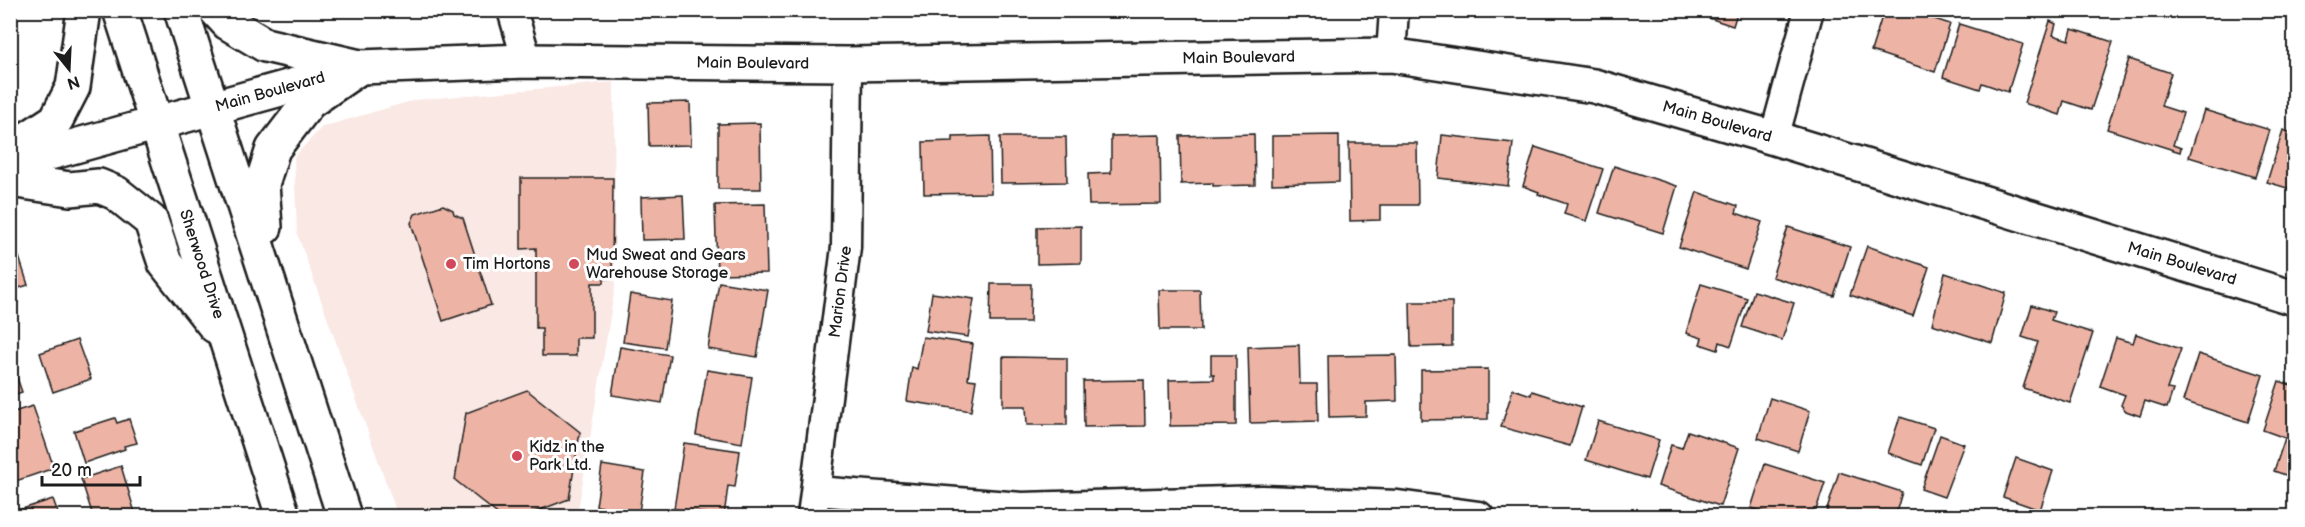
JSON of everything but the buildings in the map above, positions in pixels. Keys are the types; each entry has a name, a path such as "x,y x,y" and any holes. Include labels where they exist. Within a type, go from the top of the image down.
{"street":[{"path":"10,150 56,120 73,87 84,10"},
{"name":"Sherwood Drive","path":"120,10 283,516"},
{"path":"182,10 344,516"},
{"path":"216,10 228,23 265,45 360,67"},
{"path":"512,10 527,62"},
{"path":"1390,55 1394,10"},
{"path":"1774,138 1809,10"},
{"name":"Main Boulevard","path":"10,164 360,67 527,62 848,64 1390,55 1594,86 1774,138 2295,298"},
{"name":"Marion Drive","path":"814,503 846,247 848,64"},
{"path":"269,280 262,184 273,149 309,102 360,67"},
{"path":"10,180 70,189 99,186 116,194 134,207 151,221 165,263 227,342"},
{"path":"814,503 1261,508 1398,505 1479,516"}],"shaded area":[{"path":"614,82 615,287 577,516 398,516 297,233 294,157 322,127 415,100"}],"place":[{"name":"Tim Hortons","path":"451,264"},
{"name":"Mud Sweat and Gears Warehouse Storage","path":"574,264"},
{"name":"Kidz in the Park Ltd.","path":"517,456"}]}
